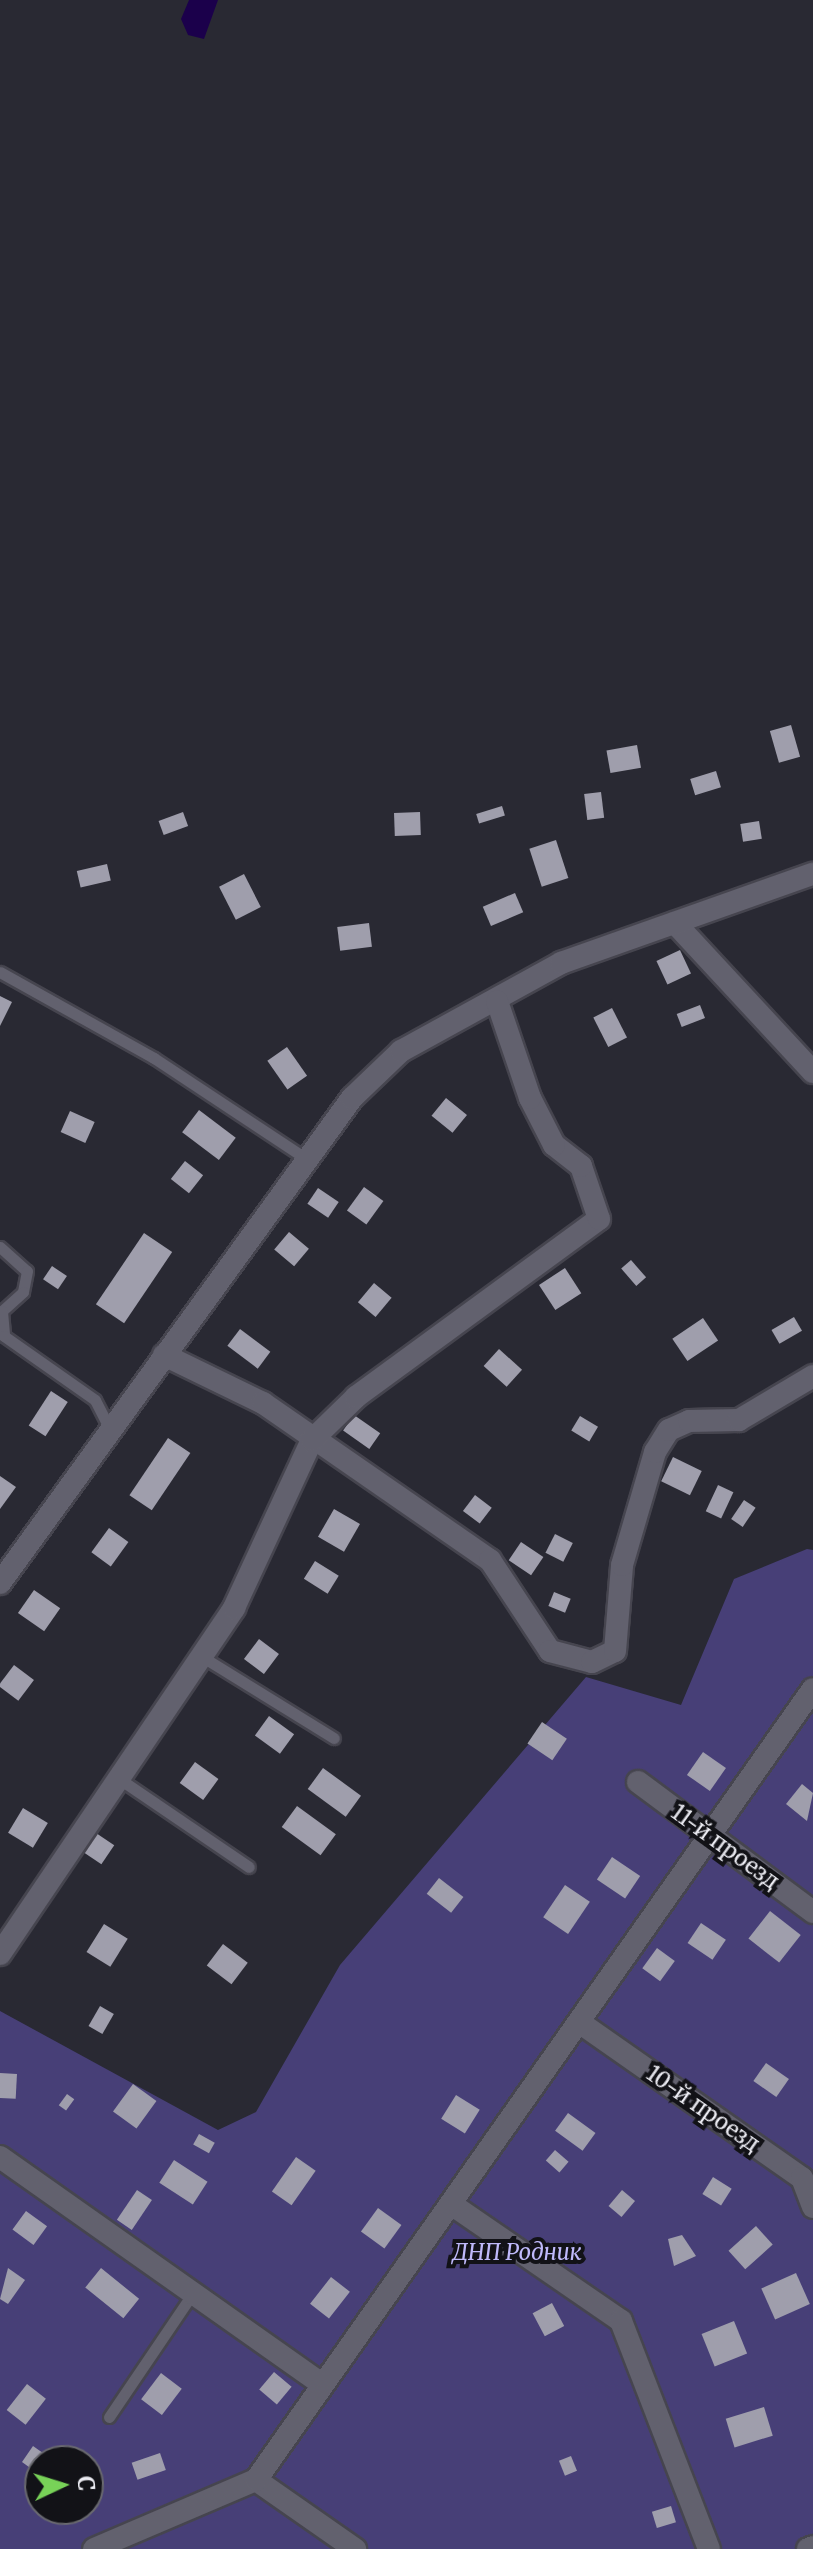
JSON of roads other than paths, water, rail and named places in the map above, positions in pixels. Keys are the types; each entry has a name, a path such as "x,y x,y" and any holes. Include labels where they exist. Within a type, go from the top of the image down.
{"street":[{"path":"0,1583 352,1098 401,1051 497,1001 561,963 813,874"},
{"path":"675,923 813,1072"},
{"path":"0,1954 234,1608 312,1440 356,1397 599,1219 581,1166 554,1145 530,1098 497,1001"},
{"path":"164,1355 263,1403 312,1440 490,1560 550,1651 592,1662 615,1651 622,1565 655,1452 669,1430 689,1421 739,1420 813,1376"},
{"path":"94,2549 256,2480 813,1689"},
{"name":"11-й проезд","path":"638,1782 813,1912"},
{"name":"10-й проезд","path":"579,2022 802,2178 813,2207"},
{"path":"0,2157 323,2385"},
{"path":"451,2204 621,2321 709,2549"},
{"path":"256,2480 355,2549"}],"lane":[{"path":"0,972 154,1058 308,1160"},
{"path":"0,1247 27,1271 23,1292 2,1311 4,1336 95,1400 111,1432"},
{"path":"201,1656 334,1738"},
{"path":"117,1777 249,1867"},
{"path":"109,2417 193,2293"}],"park label":[{"name":"ДНП Родник","path":"517,2253"}]}
